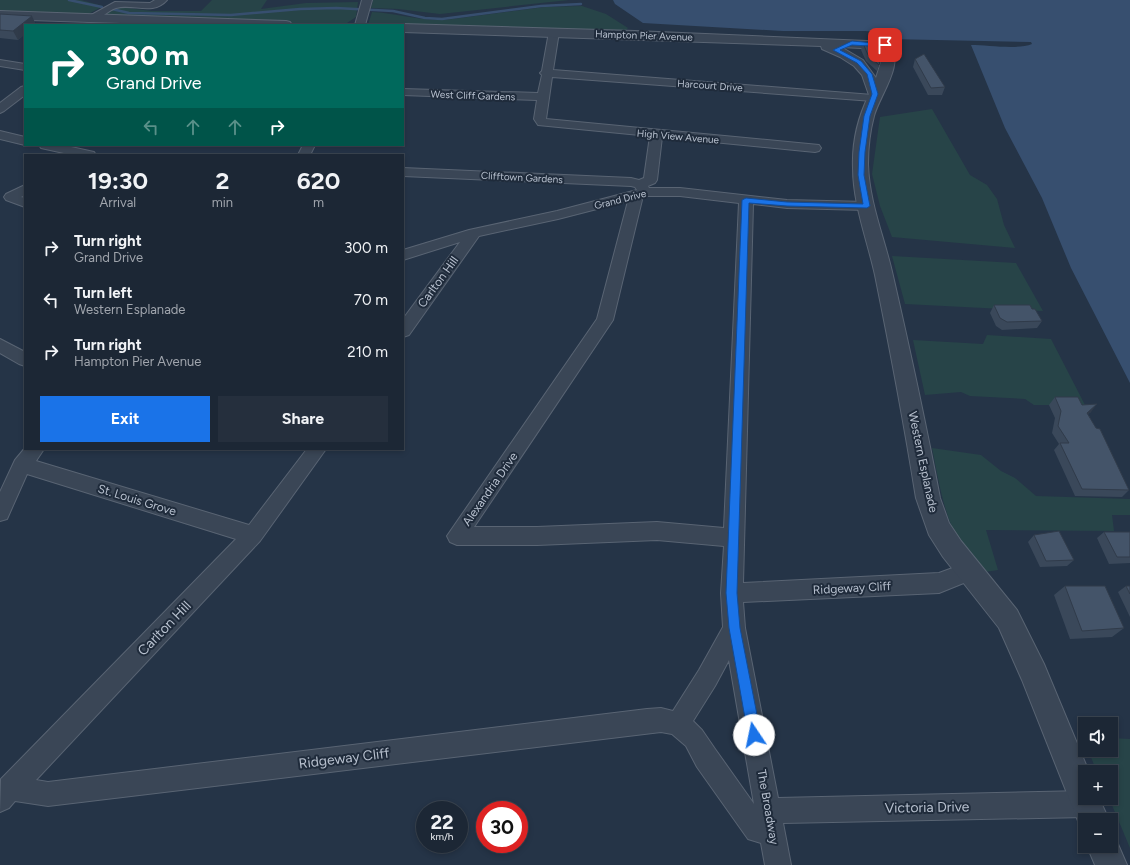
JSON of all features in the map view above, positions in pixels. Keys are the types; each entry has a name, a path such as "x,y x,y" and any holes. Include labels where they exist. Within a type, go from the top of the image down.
{"street":[{"path":"89,19 116,2 152,6 162,0"},
{"path":"360,24 366,6"},
{"path":"0,15 253,24"},
{"name":"Hampton Pier Avenue","path":"404,28 813,41 885,45"},
{"path":"543,97 554,32"},
{"path":"813,41 859,62 867,72 874,96"},
{"path":"835,50 852,43"},
{"name":"Western Esplanade","path":"885,45 887,50 886,73 874,96 867,116 862,152 861,175 883,274 928,498 938,528 969,571 1008,619 1034,674 1089,812"},
{"path":"0,63 24,68"},
{"path":"867,72 886,73"},
{"name":"Harcourt Drive","path":"546,73 874,96"},
{"path":"0,109 24,91"},
{"name":"West Cliff Gardens","path":"404,92 543,97"},
{"name":"High View Avenue","path":"543,97 540,120 542,122 815,148"},
{"path":"639,190 650,180 656,134"},
{"path":"0,135 24,141"},
{"path":"50,146 86,154"},
{"name":"Clifftown Gardens","path":"404,172 631,182 639,190"},
{"path":"24,190 11,197 24,203"},
{"name":"Grand Drive","path":"404,254 474,233 558,215 639,190 680,192 787,204 867,206"},
{"name":"Alexandria Drive","path":"639,190 635,200 605,320 457,536 537,536 656,531 734,538"},
{"name":"The Broadway","path":"746,200 732,593 734,628 778,865"},
{"name":"Carlton Hill","path":"404,330 474,233"},
{"path":"0,345 24,359"},
{"path":"0,513 22,465 33,450"},
{"name":"Carlton Hill","path":"5,793 253,535 316,450"},
{"name":"St. Louis Grove","path":"22,465 253,535"},
{"name":"Ridgeway Cliff","path":"732,593 939,583 969,571"},
{"path":"734,628 707,678 678,724 694,738 706,758 757,830 771,821"},
{"name":"Ridgeway Cliff","path":"5,793 48,794 648,721 661,720 678,724"},
{"name":"Victoria Drive","path":"771,821 1089,812"},
{"path":"1106,853 1111,865"}],"green space":[{"path":"0,0 81,0 103,6 85,16 0,12"},
{"path":"212,0 267,0 261,9 306,3 358,2 356,17 346,24 164,20 105,14 119,7 152,11 201,11"},
{"path":"373,0 569,0 440,14 398,9 371,8"},
{"path":"582,6 606,14 628,28 625,31 368,24 372,12 445,20 545,7"},
{"path":"932,109 970,175 987,185 997,199 1004,225 1015,248 892,237 880,206 872,174 880,117"},
{"path":"892,256 1016,263 1043,311 905,304"},
{"path":"987,335 1051,339 1085,405 1034,405 1025,399 970,396 961,392 925,395 913,340 983,344"},
{"path":"932,448 981,455 1001,471 1015,478 1036,496 1130,499 1130,515 1112,515 1114,531 986,530 998,570 985,572 972,560 954,531 943,498"},
{"path":"1118,738 1130,739 1130,848 1118,819 1118,813 1115,813 1112,805 1118,805 1118,765 1094,765 1091,757 1118,757"}],"water":[{"path":"613,0 1130,0 1130,383 1071,268 1042,198 1005,128 971,45 1019,47 1032,44 1031,42 889,39 878,32 865,31 783,31 643,23 615,4"}],"building":[{"path":"0,14 32,16 13,31 0,30"},
{"path":"863,43 877,44 882,54 879,65 868,55"},
{"path":"924,54 945,87 931,88 915,59"},
{"path":"994,305 1030,305 1032,309 1035,309 1042,321 1007,322 1000,318"},
{"path":"1055,397 1078,397 1082,405 1097,404 1087,413 1096,428 1100,429 1129,490 1082,489 1060,443 1069,443 1058,426 1061,411"},
{"path":"1059,531 1074,560 1046,561 1034,535"},
{"path":"1104,532 1130,532 1130,557 1117,557"},
{"path":"1065,586 1105,586 1124,628 1082,631"},
{"path":"1126,586 1130,586 1130,594"}],"waterway":[{"path":"69,0 102,7"},
{"path":"112,9 129,13 231,15 300,9 336,8 393,11 425,18 442,19 541,6 581,4"}],"route":[{"path":"754,735 734,628 732,593 746,200 787,204 867,206 861,175 862,152 867,116 875,94 873,84 869,74 859,62 850,56 835,50 852,43 885,45"}]}
